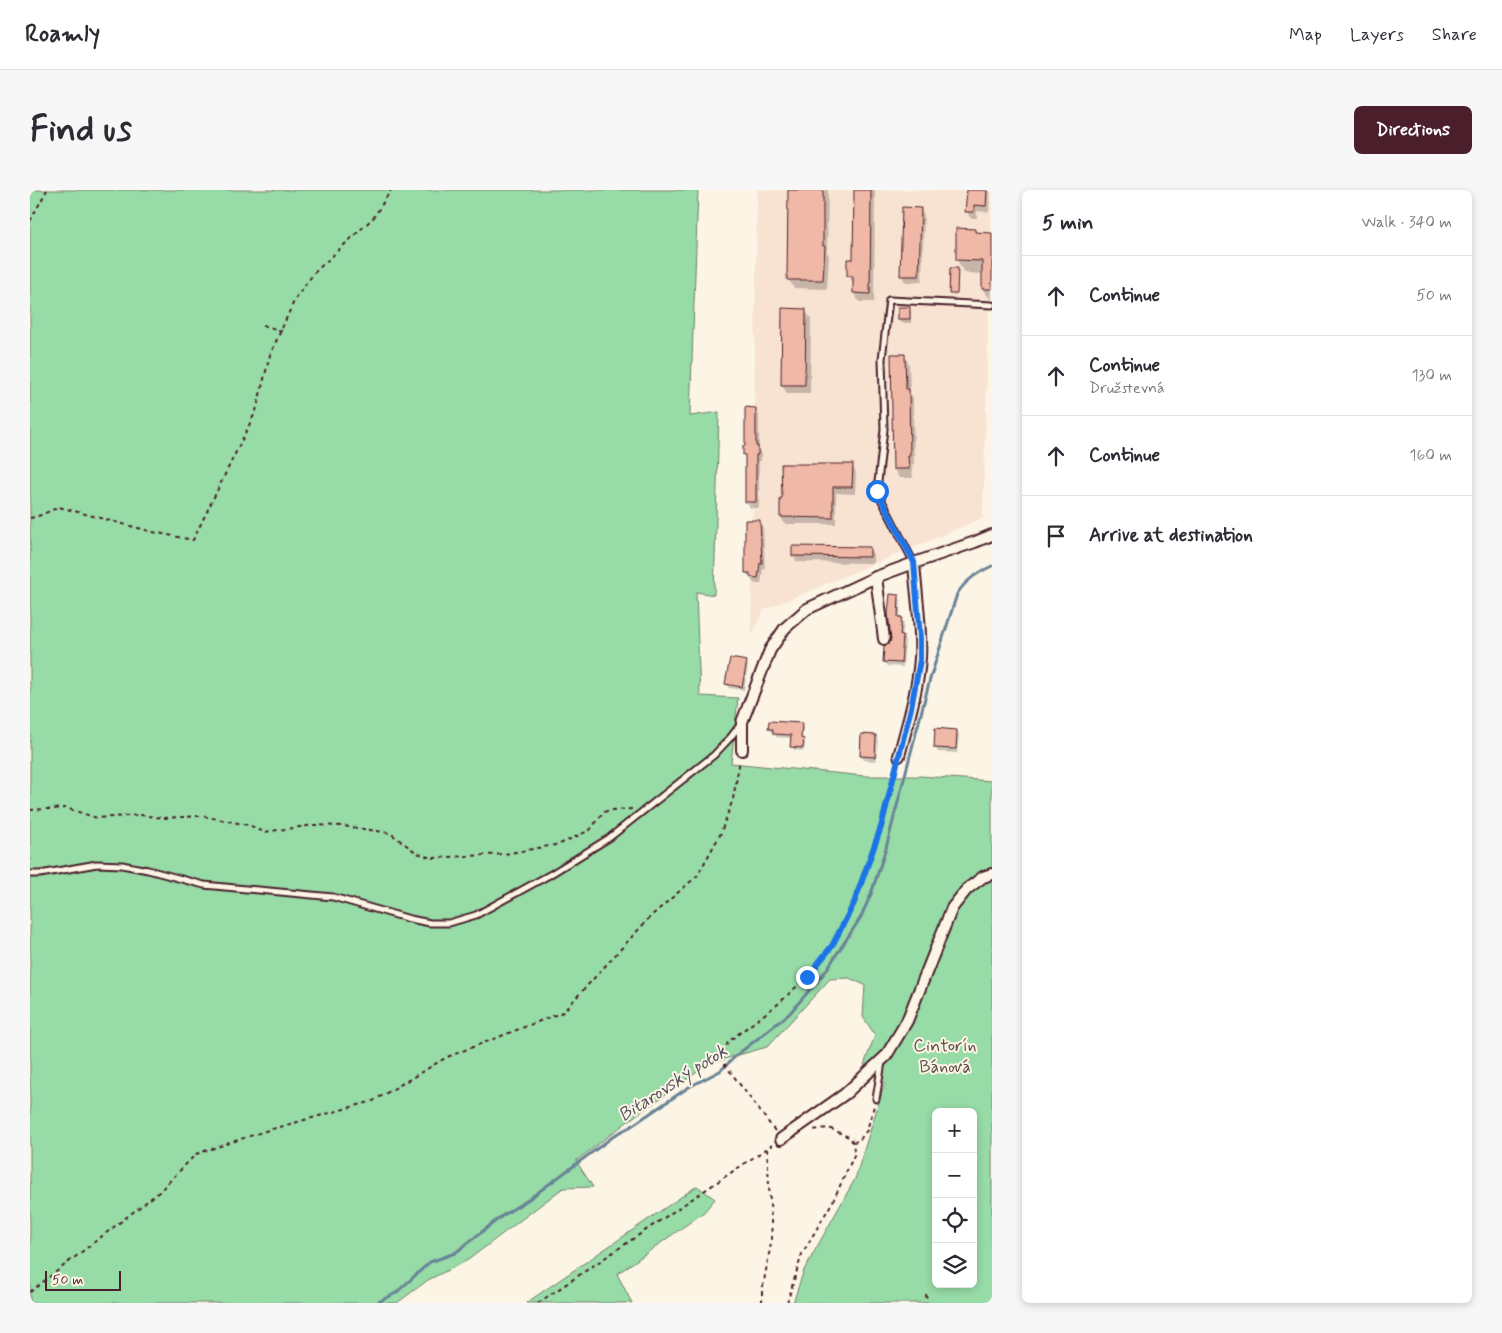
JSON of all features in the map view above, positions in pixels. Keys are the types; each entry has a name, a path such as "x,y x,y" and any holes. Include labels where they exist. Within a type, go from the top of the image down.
{"street":[{"path":"742,750 742,722 770,650 785,628 807,609 876,577 975,542 992,534"},
{"path":"900,756 920,660 914,562"},
{"path":"876,577 884,639"},
{"path":"781,1139 845,1094 882,1059 907,1021 952,908 967,889 983,877 992,874"}],"lane":[{"path":"914,562 877,491 884,429 882,359 889,300 992,305"},
{"path":"30,874 97,864 122,865 204,885 332,896 410,919 430,923 449,922 476,915 551,874 609,838 714,755 742,722"},
{"path":"876,1099 882,1059"}],"path":[{"path":"30,221 47,190"},
{"path":"30,518 59,507 153,532 193,540 256,411 270,356 295,299 314,273 374,217 391,190"},
{"path":"263,325 282,332"},
{"path":"30,1292 159,1192 196,1154 373,1101 447,1057 563,1012 651,916 697,876 720,834 733,799 742,750"},
{"path":"538,1303 781,1139 728,1068 722,1053 729,1041 778,1004 807,977 832,946 857,894 881,827 900,756"},
{"path":"30,810 66,808 97,818 140,815 163,818 202,816 249,825 264,832 314,825 343,826 390,833 417,853 431,858 505,854 560,844 590,830 604,812 646,808"},
{"path":"852,1142 859,1141 867,1130 876,1099"},
{"path":"787,1303 802,1254 833,1201 855,1153 850,1138 829,1128 811,1130"},
{"path":"762,1303 762,1292 772,1238 767,1148"},
{"path":"926,1294 927,1303"}],"shaded area":[{"path":"757,190 992,190 983,518 764,610 751,636"}],"green space":[{"name":"Cintorín Bánová","path":"30,190 698,190 690,416 719,412 714,595 696,592 700,696 738,698 731,763 865,776 920,776 992,781 992,1303 793,1303 804,1270 855,1179 885,1083 864,1065 875,1035 863,1017 865,985 849,978 830,979 767,1047 710,1063 576,1161 593,1187 563,1188 468,1260 428,1280 397,1303 30,1303"},
{"path":"697,1186 715,1199 703,1213 617,1274 632,1303 526,1303"}],"building":[{"path":"788,190 823,190 823,246 825,246 823,280 787,280"},
{"path":"854,190 871,190 870,294 853,293 853,276 847,276 847,259 853,259"},
{"path":"967,190 987,190 986,206 974,205 974,212 965,212"},
{"path":"902,207 921,208 919,276 900,276"},
{"path":"956,228 975,229 975,232 992,233 992,289 982,289 982,261 956,260"},
{"path":"950,268 958,268 957,294 949,294"},
{"path":"898,307 910,307 910,319 898,319"},
{"path":"782,308 806,309 805,385 781,385"},
{"path":"891,354 905,354 906,389 909,389 909,469 893,469"},
{"path":"745,407 756,408 756,446 758,446 758,455 756,455 756,502 745,502 745,455 743,455 743,446 745,446"},
{"path":"781,464 853,464 852,487 833,487 833,518 780,517 780,498 782,498"},
{"path":"745,520 760,520 762,563 760,563 758,578 750,577 750,573 745,573"},
{"path":"792,546 870,547 870,557 792,556"},
{"path":"890,594 899,595 898,617 902,617 900,635 903,636 901,663 883,662 884,646 889,644 891,639 888,613"},
{"path":"730,658 747,661 742,687 725,684"},
{"path":"769,721 802,723 801,738 804,739 803,748 790,747 791,735 773,734 773,729 768,729"},
{"path":"935,728 957,730 956,749 934,748"},
{"path":"861,734 876,735 875,757 860,756"}],"waterway":[{"name":"Bitarovský potok","path":"376,1303 396,1293 430,1262 455,1253 502,1216 529,1199 618,1133 689,1087 720,1071 738,1054 789,1014 825,972 861,917 871,894 886,848 930,679 957,594 972,577 992,566"}],"route":[{"path":"807,977 832,946 854,903 881,827 900,756 920,660 914,562 877,491"}]}
